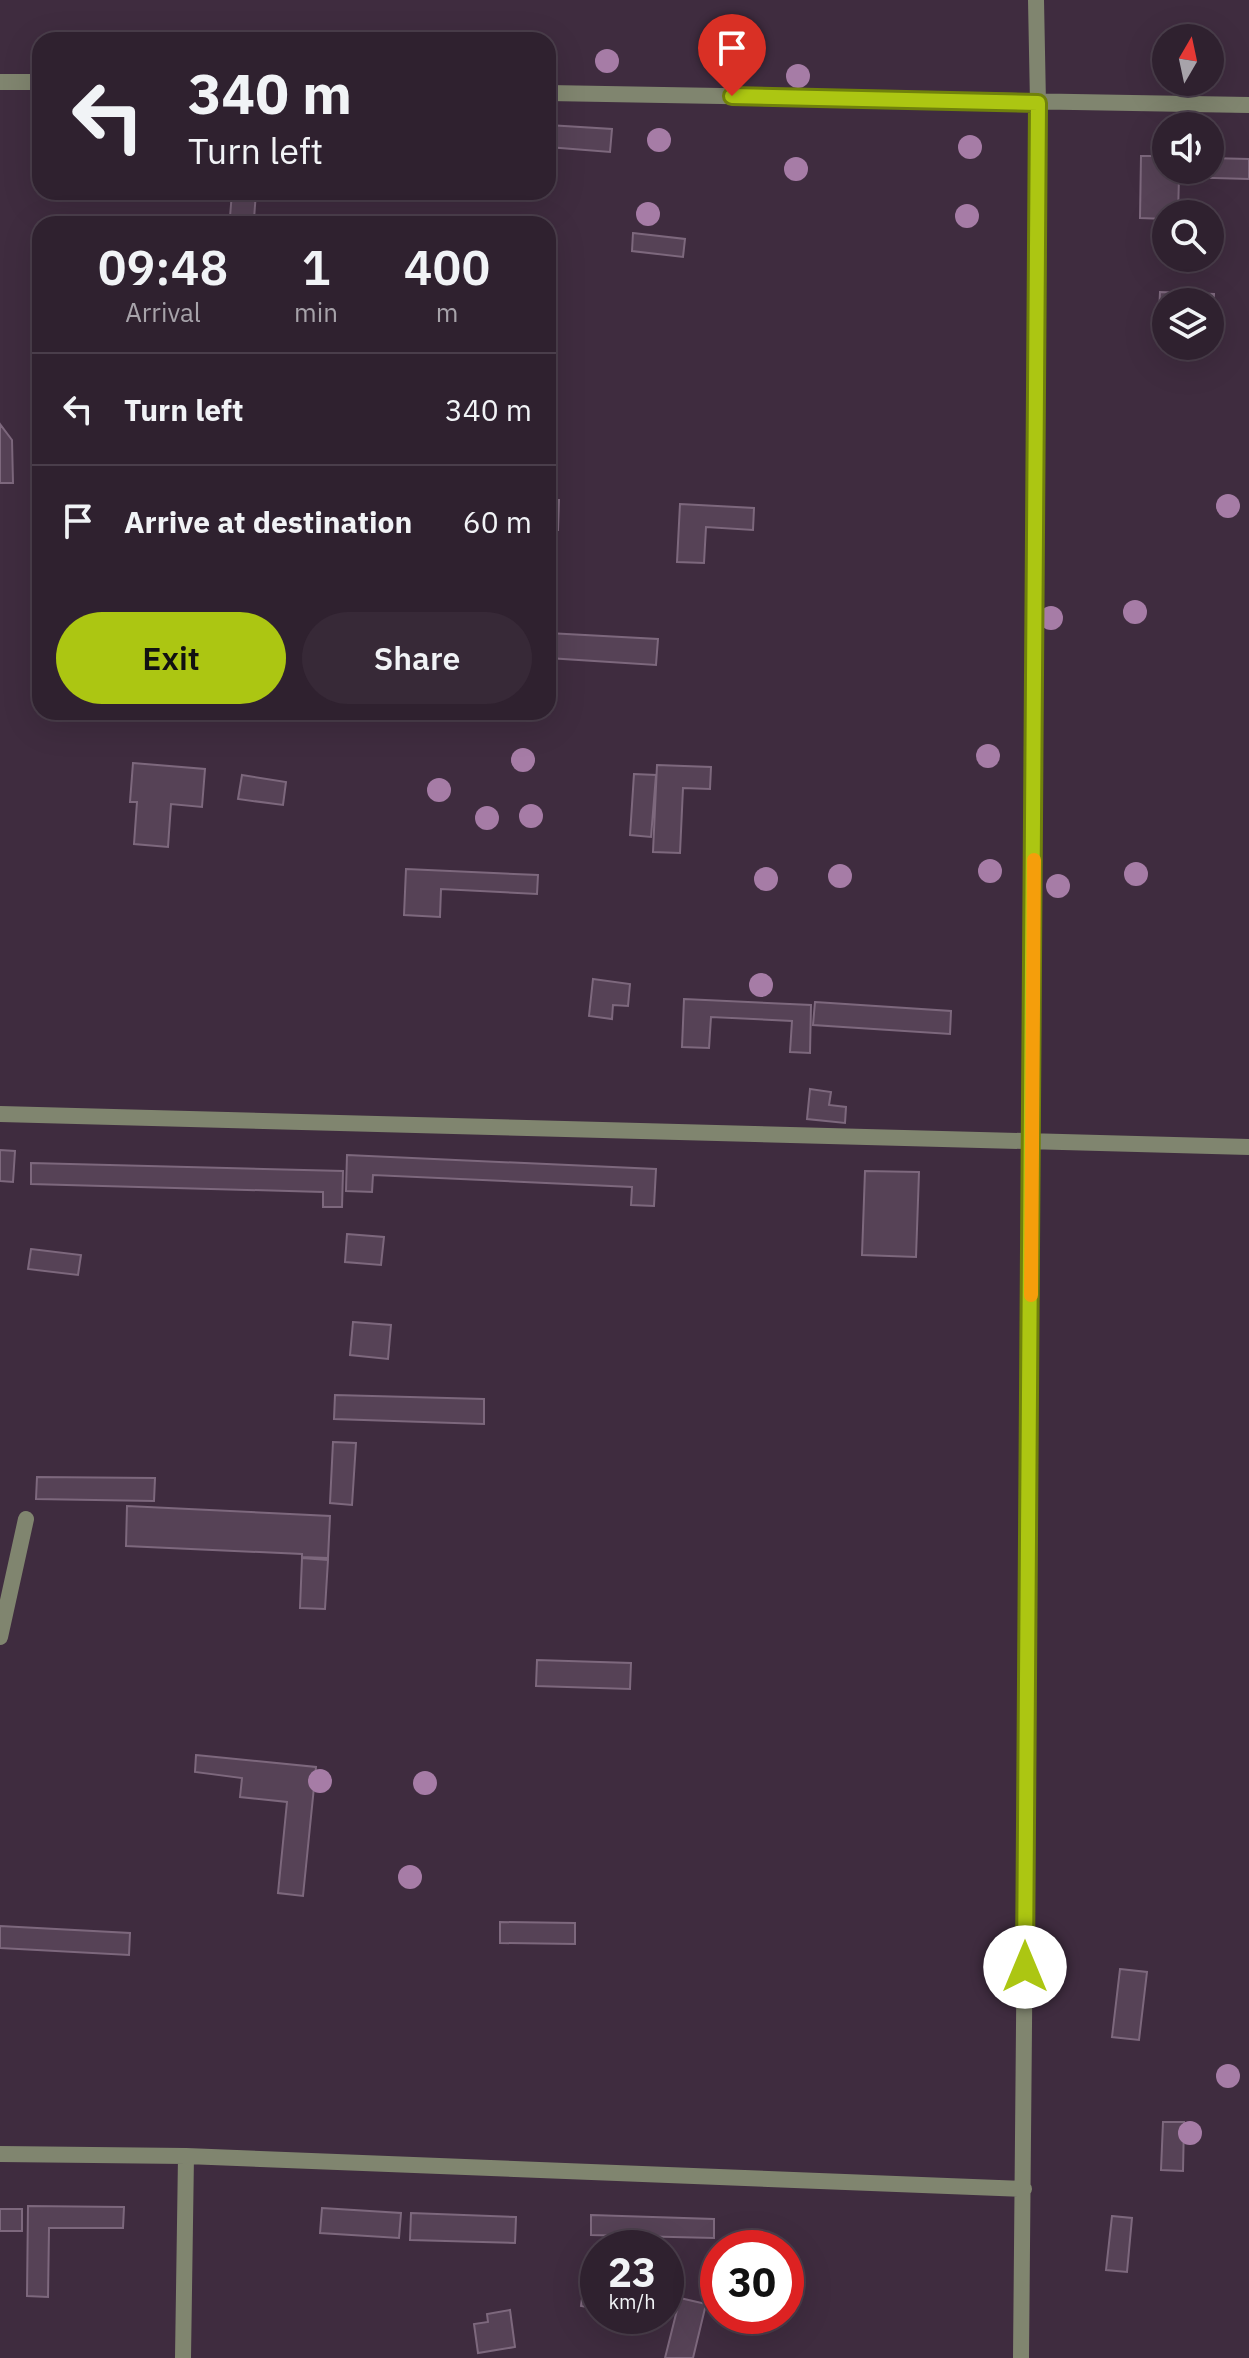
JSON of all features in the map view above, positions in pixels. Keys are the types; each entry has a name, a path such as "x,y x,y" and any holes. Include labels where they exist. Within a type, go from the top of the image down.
{"street":[{"path":"1021,2358 1032,1142 1036,0"},
{"path":"0,82 32,82"},
{"path":"556,93 1249,105"},
{"path":"0,1114 1249,1147"},
{"path":"0,1637 26,1519"},
{"path":"0,2154 186,2156 1024,2189"},
{"path":"183,2358 186,2156"}],"building":[{"path":"556,126 612,129 610,152 556,148"},
{"path":"1141,156 1152,156 1152,184 1179,184 1178,200 1152,200 1152,218 1140,218"},
{"path":"1224,158 1249,159 1249,179 1224,178"},
{"path":"231,200 255,200 254,216 230,216"},
{"path":"633,233 685,239 683,257 632,251"},
{"path":"0,424 12,440 13,483 0,483"},
{"path":"556,500 559,500 556,530"},
{"path":"680,504 754,508 753,530 706,527 704,563 677,562"},
{"path":"556,633 658,639 656,665 556,659"},
{"path":"133,763 205,769 202,807 171,804 168,847 134,844 137,802 130,802"},
{"path":"657,765 711,767 710,789 683,788 680,853 653,852"},
{"path":"634,774 656,775 651,837 630,835"},
{"path":"242,775 286,782 283,805 238,799"},
{"path":"406,869 538,875 537,894 441,889 440,917 404,915"},
{"path":"593,979 630,984 628,1006 613,1005 612,1019 589,1016"},
{"path":"684,999 811,1005 810,1053 790,1052 792,1021 711,1017 709,1048 682,1047"},
{"path":"815,1002 951,1011 950,1034 813,1025"},
{"path":"810,1089 831,1092 829,1105 846,1107 845,1123 807,1119"},
{"path":"0,1150 15,1151 13,1182 0,1181"},
{"path":"347,1155 656,1169 654,1206 631,1205 632,1187 373,1175 372,1192 346,1191"},
{"path":"31,1163 343,1171 342,1207 323,1207 323,1192 31,1184"},
{"path":"865,1171 919,1172 916,1257 862,1255"},
{"path":"347,1234 384,1237 381,1265 345,1262"},
{"path":"31,1249 81,1255 78,1275 28,1269"},
{"path":"353,1322 391,1325 388,1359 350,1355"},
{"path":"335,1395 484,1399 484,1424 334,1419"},
{"path":"333,1442 356,1443 352,1505 330,1503"},
{"path":"37,1477 155,1478 154,1501 36,1499"},
{"path":"127,1506 330,1516 328,1558 302,1557 302,1554 126,1546"},
{"path":"302,1558 328,1560 325,1609 300,1608"},
{"path":"537,1660 631,1663 630,1689 536,1686"},
{"path":"196,1755 316,1767 303,1896 278,1893 287,1802 240,1797 242,1778 195,1772"},
{"path":"500,1922 575,1923 575,1944 500,1943"},
{"path":"0,1926 130,1933 129,1955 0,1948"},
{"path":"1120,1969 1147,1972 1139,2040 1112,2037"},
{"path":"1163,2122 1184,2122 1183,2171 1161,2170"},
{"path":"28,2206 124,2207 123,2228 49,2228 48,2297 27,2296"},
{"path":"322,2208 401,2213 399,2238 320,2233"},
{"path":"0,2209 22,2209 22,2231 0,2231"},
{"path":"411,2213 516,2217 515,2243 410,2240"},
{"path":"591,2215 714,2219 714,2230 700,2230 700,2238 684,2237 684,2230 591,2230"},
{"path":"1112,2216 1132,2218 1127,2272 1106,2270"},
{"path":"684,2299 700,2303 700,2329 693,2358 665,2358 671,2334 684,2334"},
{"path":"510,2310 515,2347 478,2353 474,2324 488,2322 487,2314"}],"slow traffic":[{"path":"1031,1295 1034,860"}],"route":[{"path":"732,96 1038,103 1025,1967"}]}
